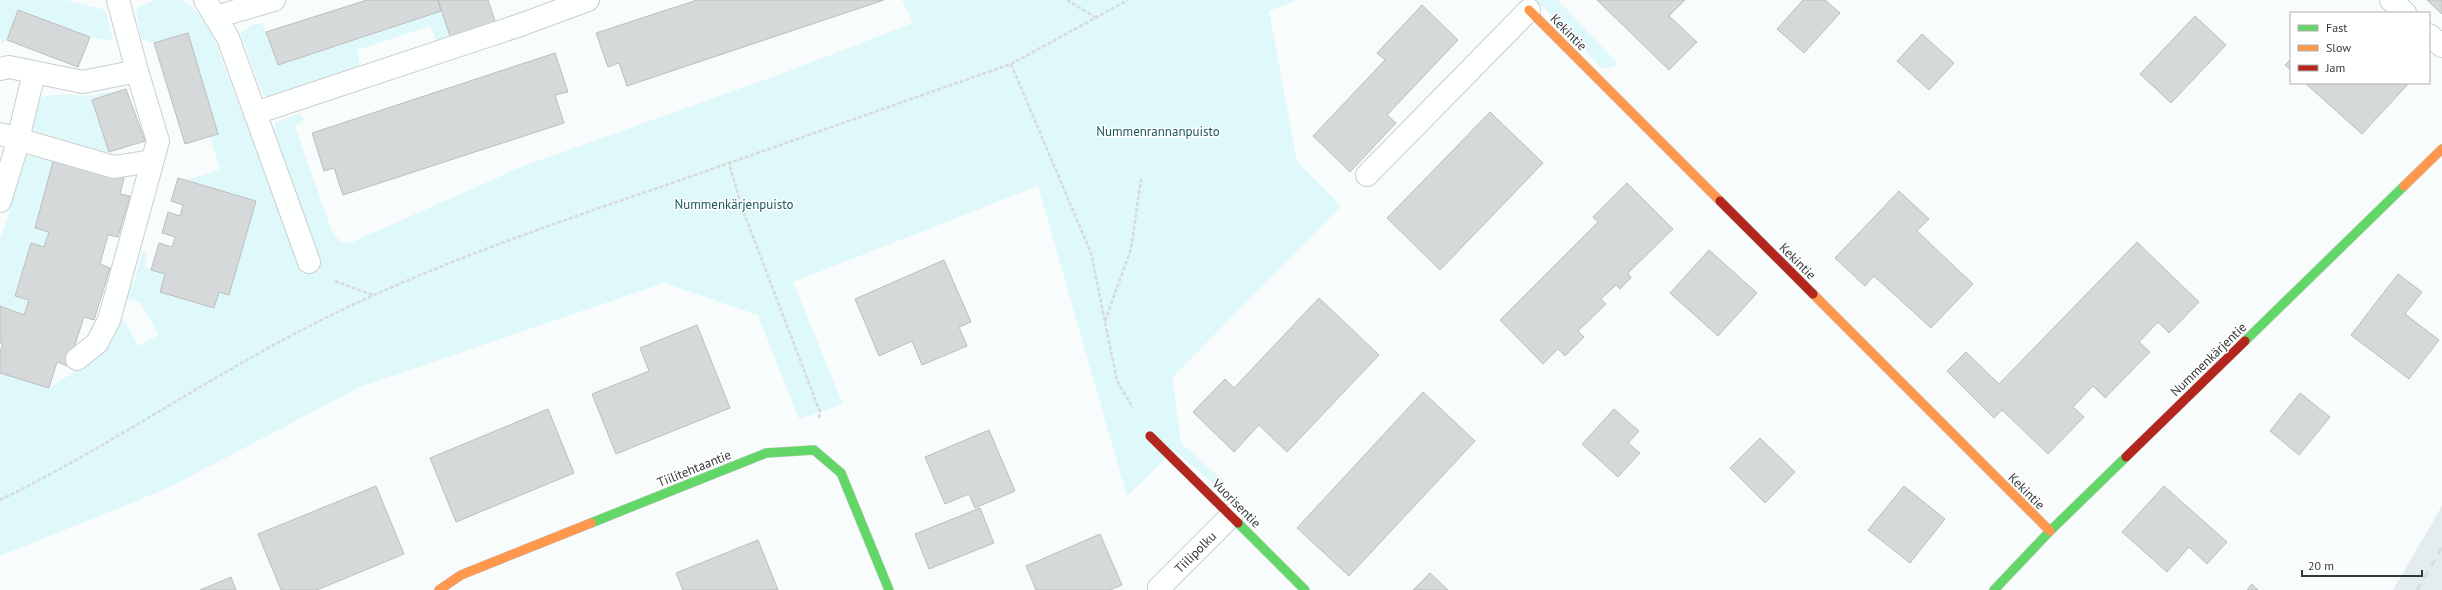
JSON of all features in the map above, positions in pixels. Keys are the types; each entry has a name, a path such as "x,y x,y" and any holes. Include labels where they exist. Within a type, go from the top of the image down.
{"street":[{"path":"77,359 97,343 109,320 158,141 136,71 118,0"},
{"path":"274,0 210,8 228,38 310,262"},
{"path":"255,113 523,24 588,0"},
{"path":"2391,0 2404,12"},
{"path":"1367,175 1529,10"},
{"name":"Kekintie","path":"1529,10 2050,531"},
{"path":"2430,36 2442,46"},
{"path":"0,69 8,67 83,82 136,71"},
{"path":"0,201 9,137 34,73"},
{"path":"9,137 114,167 152,161"},
{"name":"Nummenkärjentie","path":"1994,590 2050,531 2442,149"},
{"name":"Vuorisentie","path":"1150,436 1232,515 1305,590"},
{"path":"814,450 841,473 889,590"},
{"name":"Tiilitehtaantie","path":"439,590 462,575 766,453 814,450"},
{"name":"Tiilipolku","path":"1159,588 1232,515"}],"path":[{"path":"1067,0 1095,18"},
{"path":"0,500 301,330 375,296 457,261 729,163 1011,64 1128,0"},
{"path":"1011,64 1091,253 1117,381 1150,436"},
{"path":"729,163 742,208 820,412 814,450"},
{"path":"1105,321 1131,249 1141,179"},
{"path":"310,262 324,277 375,296"}],"shaded area":[{"path":"2442,506 2442,590 2393,590"}],"green space":[{"path":"0,0 66,0 106,10 113,41 90,37 19,10 7,40 2,43 0,36"},
{"path":"155,0 180,0 185,2 199,15 212,34 260,160 319,261 274,129 275,123 299,113 304,119 295,127 331,229 340,242 350,243 521,167 789,71 913,23 902,0 1298,0 1269,11 1297,162 1341,206 1172,378 1181,443 1223,480 1215,485 1174,450 1127,496 1038,186 793,282 843,404 799,419 758,315 664,283 360,387 168,488 0,556 0,373 50,388 96,356 111,342 120,314 139,346 159,335 140,302 124,299 129,283 134,284 142,252 147,253 145,267 165,274 160,292 214,308 219,292 229,295 255,202 185,180 220,170 210,137 218,134 154,43 141,39 136,8"},
{"path":"1536,0 1558,0 1618,64 1612,67 1602,68"},
{"path":"441,11 452,42 438,45 430,26 357,50 361,72 271,97 263,95 240,33 254,24 262,24 278,65"},
{"path":"126,89 92,100 109,152 99,153 32,130 40,97 63,94 88,96"},
{"path":"40,153 54,158 35,227 49,232 44,247 30,243 15,295 29,300 24,315 0,306 0,241 27,155"}],"building":[{"path":"367,0 438,0 441,11 278,65 266,32"},
{"path":"438,0 488,0 497,27 452,42"},
{"path":"697,0 884,0 627,86 619,63 608,67 596,33"},
{"path":"1597,0 1685,0 1669,16 1697,42 1669,70"},
{"path":"1803,0 1825,0 1840,13 1804,53 1777,29"},
{"path":"2427,0 2442,0 2442,14"},
{"path":"1422,5 1458,40 1387,115 1396,123 1350,172 1313,136 1385,60 1377,53"},
{"path":"18,10 90,37 78,67 7,40"},
{"path":"2195,16 2226,45 2171,103 2140,74"},
{"path":"188,33 218,134 185,144 154,43"},
{"path":"1922,34 1954,63 1929,90 1897,61"},
{"path":"555,53 568,92 555,95 564,123 343,195 334,168 324,171 312,133"},
{"path":"2290,60 2290,69 2285,65"},
{"path":"2306,84 2408,84 2362,134"},
{"path":"126,89 145,141 109,152 92,100"},
{"path":"1490,112 1543,163 1440,270 1387,218"},
{"path":"54,158 124,178 120,194 130,196 118,237 108,235 100,264 110,268 94,320 84,317 68,366 57,362 49,388 0,373 0,352 3,343 0,343 0,306 24,315 29,300 15,296 31,243 44,247 49,232 35,228"},
{"path":"178,178 256,201 229,295 219,292 214,308 160,292 165,274 151,270 159,243 172,247 175,237 162,233 168,212 180,216 183,205 171,201"},
{"path":"1627,183 1673,229 1628,273 1631,278 1620,289 1616,285 1601,299 1606,304 1578,331 1584,337 1565,356 1558,349 1543,364 1500,320 1598,222 1593,217"},
{"path":"1899,191 1929,219 1917,231 1973,284 1931,328 1874,276 1865,286 1835,258"},
{"path":"2137,242 2199,302 2169,333 2158,322 2139,342 2150,352 2105,398 2093,386 2073,407 2084,417 2048,454 2002,410 1994,418 1947,371 1966,352 1999,384"},
{"path":"1709,250 1757,293 1718,336 1670,293"},
{"path":"944,260 971,322 959,327 967,346 922,365 912,341 879,356 855,299"},
{"path":"2398,274 2422,292 2405,314 2439,340 2409,379 2351,335"},
{"path":"1319,298 1379,355 1287,452 1259,425 1234,452 1193,412 1225,379 1234,388"},
{"path":"697,325 730,408 616,454 592,394 649,371 640,348"},
{"path":"1423,392 1475,441 1349,576 1297,528"},
{"path":"2300,393 2330,417 2299,455 2270,431"},
{"path":"548,409 574,473 456,522 430,458"},
{"path":"1614,409 1639,431 1628,443 1640,453 1618,477 1582,444"},
{"path":"989,430 1015,491 975,508 969,494 945,504 925,457"},
{"path":"1760,438 1795,472 1765,503 1730,468"},
{"path":"376,486 404,554 317,590 281,590 258,534"},
{"path":"1904,486 1945,519 1910,563 1868,530"},
{"path":"2164,486 2227,542 2207,564 2189,547 2167,572 2122,532"},
{"path":"980,508 994,543 929,569 915,534"},
{"path":"1100,534 1122,585 1110,590 1036,590 1026,566"},
{"path":"758,540 778,590 683,590 676,573"},
{"path":"1430,573 1448,590 1413,590"},
{"path":"231,577 236,590 200,590"},
{"path":"2252,584 2258,590 2247,590"}],"railway":[{"path":"2417,590 2442,548"}],"traffic: fast":[{"path":"2245,341 2404,186"},
{"path":"591,523 766,453 814,450 841,473 889,590"},
{"path":"1994,590 2050,531 2126,457"},
{"path":"1238,523 1305,590"}],"traffic: slow":[{"path":"1529,10 1720,201"},
{"path":"2404,186 2442,149"},
{"path":"1813,294 2050,531"},
{"path":"439,590 461,575 591,523"}],"traffic: jam":[{"path":"1720,201 1813,294"},
{"path":"2126,457 2245,341"},
{"path":"1150,436 1238,523"}],"park label":[{"name":"Nummenrannanpuisto","path":"1158,131"},
{"name":"Nummenkärjenpuisto","path":"734,204"}]}
